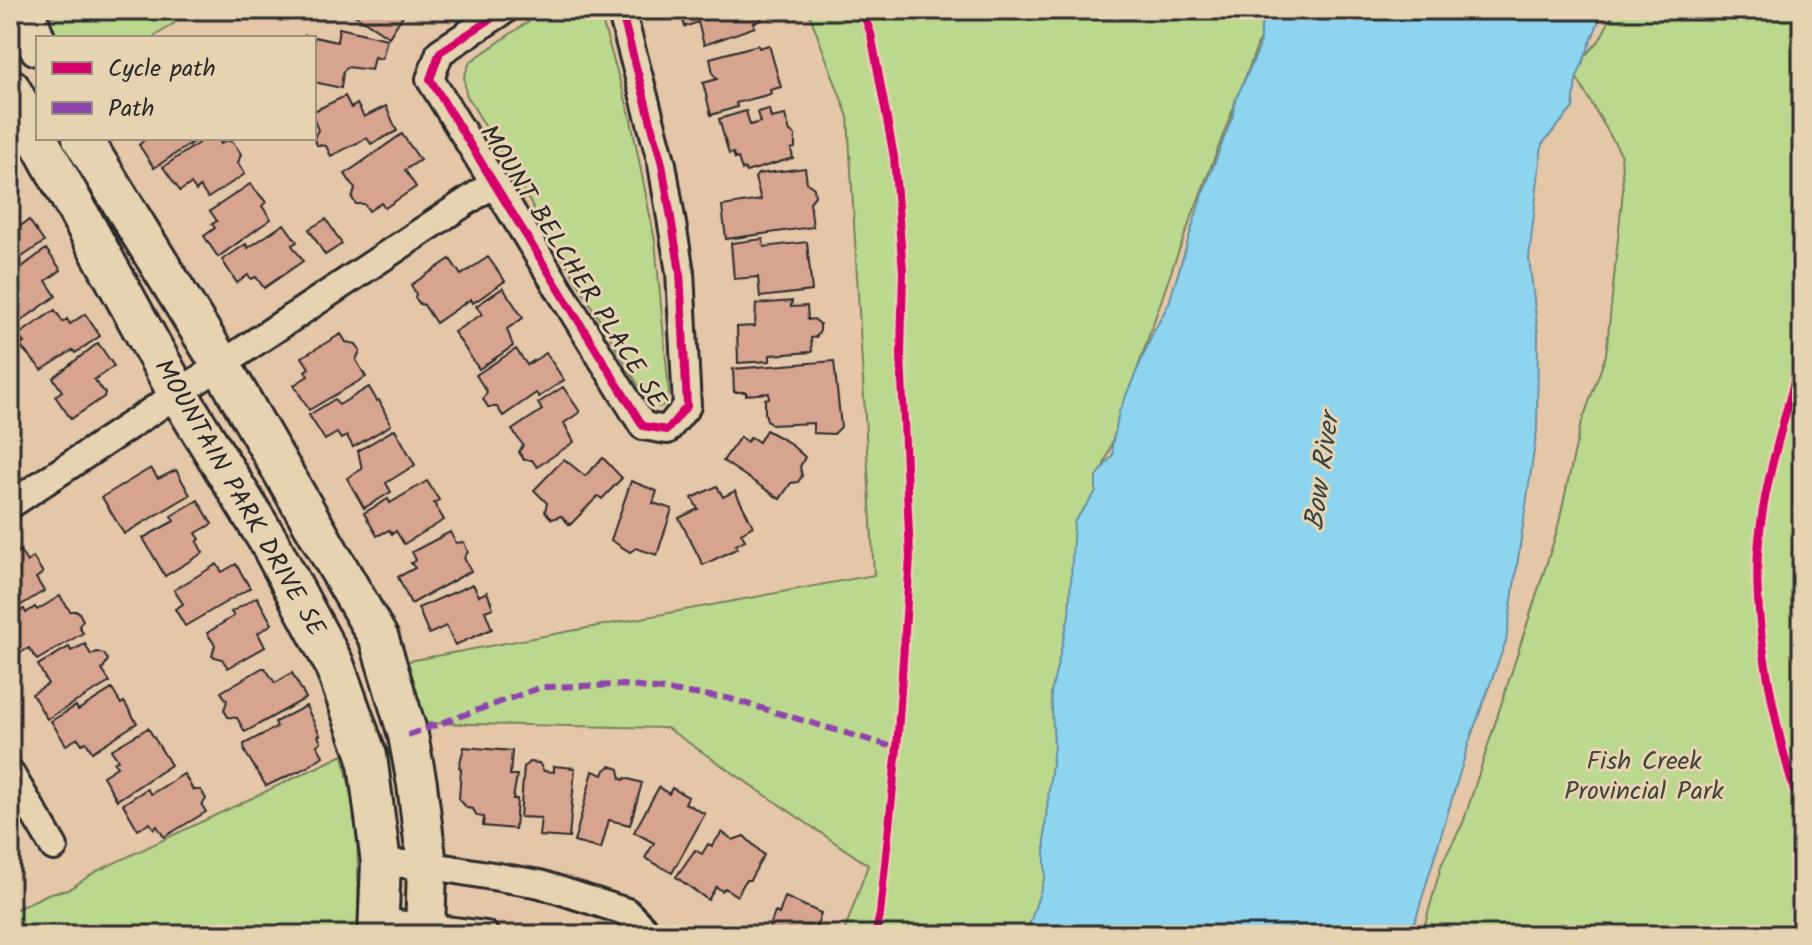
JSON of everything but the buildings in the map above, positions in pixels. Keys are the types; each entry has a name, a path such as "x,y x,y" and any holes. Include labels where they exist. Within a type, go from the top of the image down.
{"street":[{"path":"24,10 36,41"},
{"name":"MOUNT BELCHER PLACE SE","path":"505,10 440,52 430,79 643,426 667,430 687,406 680,272 662,164 621,10"},
{"name":"MOUNTAIN PARK DRIVE SE","path":"10,88 36,135"},
{"name":"MOUNTAIN PARK DRIVE SE","path":"39,140 177,392 269,542 334,664 367,756 381,863 379,928"},
{"name":"MOUNTAIN PARK DRIVE SE","path":"83,140 220,363 379,639 408,735 417,784 427,865 426,931"},
{"name":"MOUNT BELCHER PLACE SE","path":"10,505 493,184"},
{"path":"10,773 54,847"},
{"path":"381,863 427,865 555,889 627,912 645,930 644,935"},
{"path":"379,928 485,935"}],"green space":[{"path":"63,10 194,10 155,36 54,36 48,20"},
{"path":"545,10 594,10 602,21 630,115 655,241 669,392 666,403 660,407 650,405 466,94 464,77 470,62"},
{"path":"808,10 1271,10 1176,258 1103,468 1079,575 1044,893 1029,935 843,935 868,865 667,728 422,723 403,662 874,575 848,117"},
{"name":"Fish Creek Provincial Park","path":"1615,10 1802,10 1802,935 1422,935 1442,863 1463,823 1557,531 1580,427 1606,355 1623,190 1621,154 1572,70 1599,41"},
{"path":"343,755 357,822 359,935 10,935 10,912 50,893 68,890 97,871"}],"water":[{"name":"Bow River","path":"1263,10 1603,10 1576,80 1573,108 1542,144 1529,258 1538,334 1537,430 1506,641 1470,739 1411,935 1026,935 1045,877 1045,826 1054,745 1051,693 1069,615 1074,522 1096,492 1096,478 1113,454 1119,412 1169,303 1201,198 1233,115 1235,101 1259,48"}],"marked path":[{"path":"408,735 542,687 623,685 727,698 897,748"}],"cycle path":[{"path":"505,10 440,52 430,79 643,426 667,430 687,406 680,272 662,164 621,10"},
{"path":"862,10 871,34 894,157 903,271 901,355 910,557 897,748 880,914 875,935"},
{"path":"1802,349 1766,492 1757,571 1768,679 1802,817"}]}
